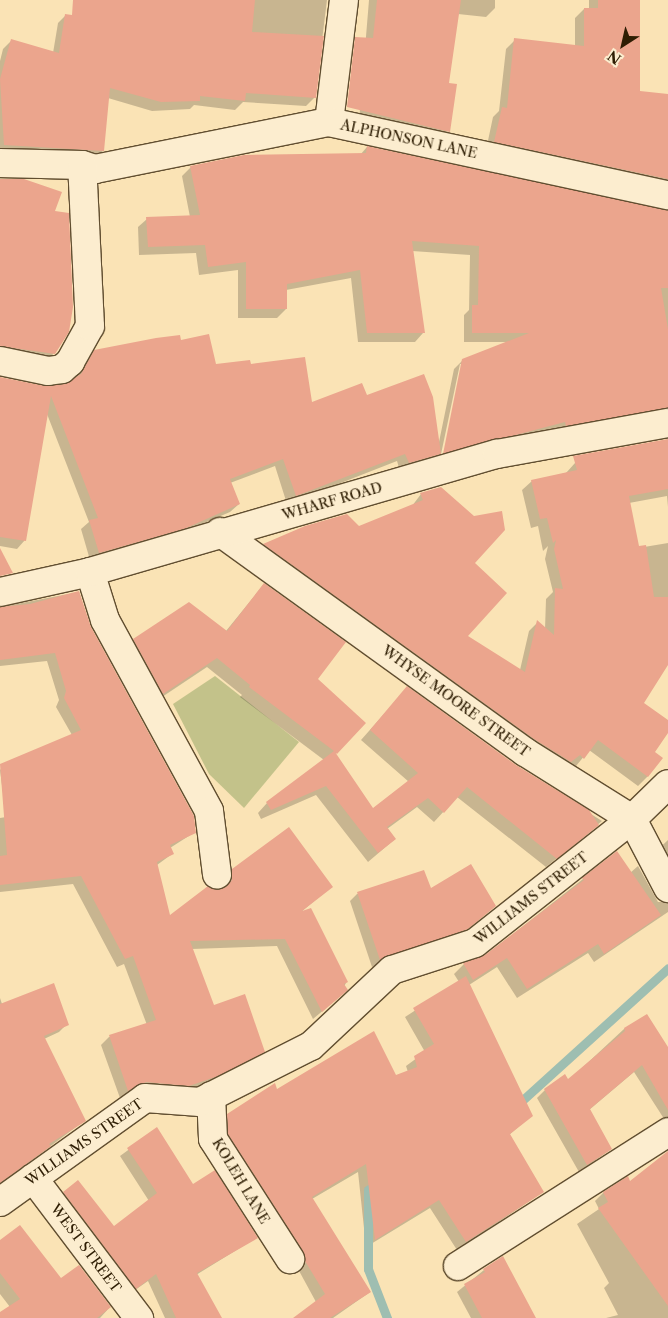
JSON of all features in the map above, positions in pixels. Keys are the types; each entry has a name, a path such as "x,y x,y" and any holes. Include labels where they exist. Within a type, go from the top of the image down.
{"street":[{"path":"329,122 344,0"},
{"name":"ALPHONSON LANE","path":"0,162 82,165 95,169 329,122 668,195"},
{"path":"0,361 48,371 62,369 70,362 90,326 82,165"},
{"name":"WHARF ROAD","path":"0,592 90,572 220,532 497,454 668,424"},
{"name":"WHYSE MOORE STREET","path":"220,532 526,752 632,819"},
{"path":"90,572 105,620 209,811 217,874"},
{"name":"WILLIAMS STREET","path":"0,1202 145,1098 200,1102 311,1046 392,970 475,944 632,819 668,784"},
{"path":"632,819 668,888"},
{"name":"KOLEH LANE","path":"211,1096 212,1139 290,1259"},
{"path":"458,1266 668,1132"},
{"name":"WEST STREET","path":"33,1178 139,1318"}],"shaded area":[{"path":"215,676 299,742 244,808 209,774 173,704"}],"building":[{"path":"73,0 255,0 252,32 324,36 316,98 246,93 245,101 200,96 200,101 161,102 110,88 104,151 4,145 0,79 11,39 59,53 65,14 72,15"},
{"path":"377,0 461,0 449,83 457,84 450,132 347,107 355,37 373,38"},
{"path":"598,0 640,0 640,91 668,94 668,179 494,142 502,107 507,108 514,38 584,46 584,8 598,8"},
{"path":"367,146 668,210 668,288 661,288 668,329 668,408 566,426 565,422 443,454 462,359 529,333 472,333 472,305 478,305 479,246 412,241 425,333 367,333 360,270 287,284 287,309 246,309 246,262 208,267 205,245 148,247 146,217 200,215 190,166 244,155 366,153"},
{"path":"0,179 24,179 62,192 55,211 69,213 73,307 69,332 55,354 0,346"},
{"path":"209,334 216,364 250,360 251,364 305,357 312,402 362,383 367,395 424,374 433,397 441,454 409,463 405,454 296,496 283,459 230,479 240,504 184,529 99,553 89,520 98,518 51,396 26,541 0,537 0,377 45,386 64,384 81,374 94,350 156,338 180,335 181,340"},
{"path":"668,439 668,489 629,496 639,546 646,545 654,597 668,597 668,665 644,703 668,720 668,733 655,752 663,758 648,777 598,740 584,759 580,755 571,762 534,739 263,544 305,526 347,514 359,526 423,500 420,493 441,487 474,516 502,511 505,530 475,563 507,593 468,636 525,672 537,620 554,635 555,588 563,589 554,549 556,540 553,543 547,518 540,519 531,480 577,470 573,456"},
{"path":"0,548 13,573 0,576"},
{"path":"264,583 346,642 318,679 366,723 337,754 335,752 373,808 418,773 370,730 407,686 516,765 589,810 599,825 557,859 467,787 444,813 428,798 387,827 396,839 378,853 326,786 271,810 266,802 334,751 249,687 250,685 217,658 163,694 133,639 189,602 227,631"},
{"path":"79,591 91,627 194,816 196,833 170,845 174,854 157,862 170,915 208,886 218,890 226,887 232,880 232,869 289,827 333,887 302,911 311,908 348,982 344,984 348,990 322,1012 285,939 190,941 214,1005 245,994 265,1052 218,1076 189,1086 146,1082 128,1091 109,1035 156,1020 133,956 125,959 81,876 0,885 0,856 7,855 0,764 81,730 64,698 66,691 55,653 0,660 0,607 30,604"},
{"path":"617,851 661,915 604,954 598,944 527,989 507,958 473,980 463,963 485,955 584,880 582,878"},
{"path":"471,864 496,906 468,929 380,960 357,892 424,870 431,888"},
{"path":"466,976 533,1116 510,1134 544,1192 466,1242 439,1200 375,1240 366,1164 312,1197 371,1292 330,1318 293,1318 325,1294 305,1261 303,1251 228,1134 227,1114 275,1083 277,1089 374,1031 396,1075 417,1067 414,1056 434,1044 413,1008"},
{"path":"54,983 69,1025 44,1036 86,1121 49,1144 51,1146 0,1183 0,1004"},
{"path":"647,1014 668,1047 668,1110 642,1065 590,1109 612,1149 587,1165 544,1089 565,1074 568,1079 625,1031 624,1028"},
{"path":"157,1127 193,1184 215,1170 258,1238 197,1273 222,1318 176,1318 156,1274 136,1289 63,1192 78,1180 114,1226 157,1193 127,1148"},
{"path":"668,1151 668,1306 598,1208 608,1202 603,1192 628,1176 630,1181"},
{"path":"20,1225 61,1278 79,1265 111,1307 97,1318 0,1318 0,1312 20,1299 0,1273 0,1240"},
{"path":"503,1256 536,1318 482,1318 464,1284 485,1272 483,1269"}],"waterway":[{"path":"516,1106 668,968"},
{"path":"379,1183 368,1190 368,1269 387,1318"}]}
